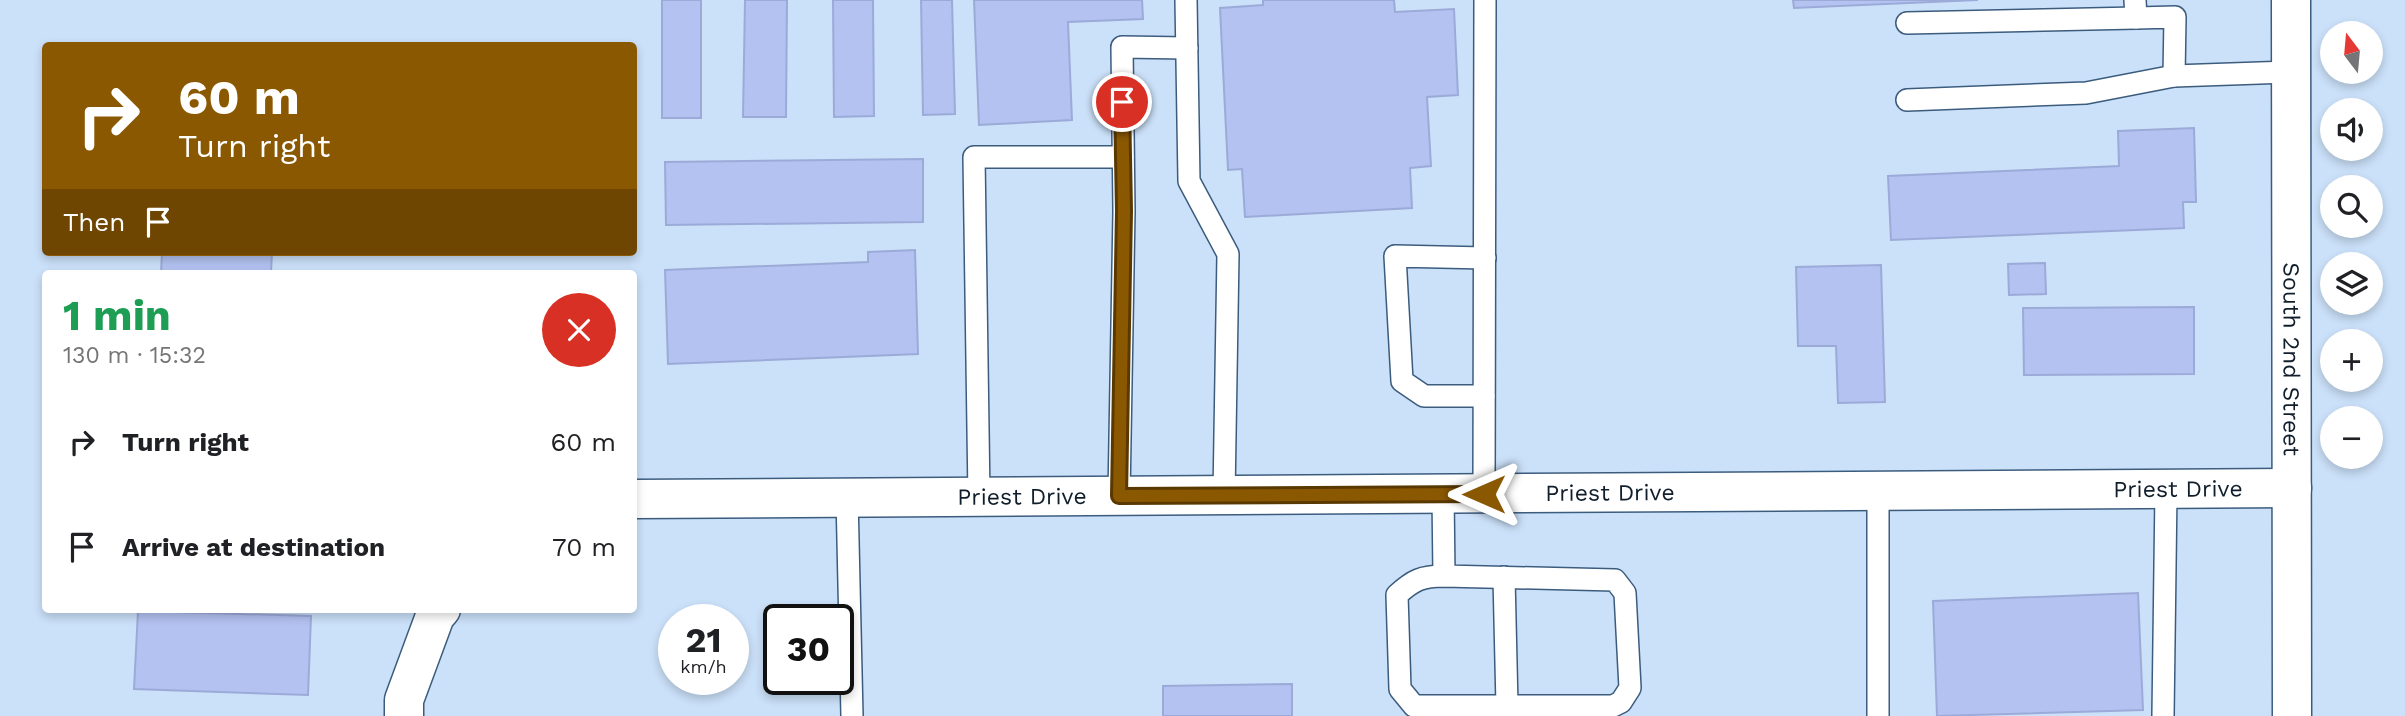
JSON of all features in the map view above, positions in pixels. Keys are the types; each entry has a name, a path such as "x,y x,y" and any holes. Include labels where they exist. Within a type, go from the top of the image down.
{"street":[{"name":"South 2nd Street","path":"2291,0 2292,716"},
{"name":"Priest Drive","path":"637,499 2166,491 2292,488"},
{"path":"404,716 404,700 437,613"}],"lane":[{"path":"1186,0 1189,181 1228,254 1224,495"},
{"path":"1484,494 1485,0"},
{"path":"1908,23 2043,11 2136,9 2175,17 2174,76"},
{"path":"1119,496 1122,47 1187,48"},
{"path":"1907,100 2086,93 2174,76 2291,72"},
{"path":"979,497 974,156 1123,157"},
{"path":"1484,397 1424,396 1402,381 1395,256 1485,258"},
{"path":"1878,491 1878,716"},
{"path":"2163,716 2166,491"},
{"path":"1443,494 1444,576"},
{"path":"847,497 852,716"},
{"path":"1425,576 1504,577 1615,580 1622,585 1630,688 1621,702 1613,706 1414,706 1400,689 1397,595 1413,580 1425,576"},
{"path":"1504,577 1507,706"}],"building":[{"path":"662,0 701,0 701,118 662,118"},
{"path":"745,0 787,0 786,117 743,117"},
{"path":"833,0 873,0 874,116 834,117"},
{"path":"921,0 952,0 955,114 923,115"},
{"path":"974,0 1142,0 1143,19 1068,22 1072,120 979,125"},
{"path":"1263,0 1394,0 1395,12 1454,9 1458,95 1427,97 1431,166 1410,168 1412,208 1245,217 1242,169 1228,170 1220,8 1263,5"},
{"path":"1793,0 1978,0 1794,8"},
{"path":"2194,128 2196,202 2183,202 2184,228 1891,240 1888,176 2119,166 2118,131"},
{"path":"923,159 923,222 666,225 665,162"},
{"path":"915,250 918,354 668,364 665,270 868,262 868,252"},
{"path":"162,256 272,256 271,270 161,270"},
{"path":"2045,263 2046,294 2009,295 2008,264"},
{"path":"1881,265 1885,402 1838,403 1836,346 1798,346 1796,267"},
{"path":"2194,307 2194,374 2024,375 2023,308"},
{"path":"2138,593 2143,710 1937,716 1933,601"},
{"path":"138,613 311,616 308,695 134,689"},
{"path":"1292,684 1292,716 1163,716 1163,686"}],"route":[{"path":"1122,102 1124,211 1119,496 1484,494"}]}
